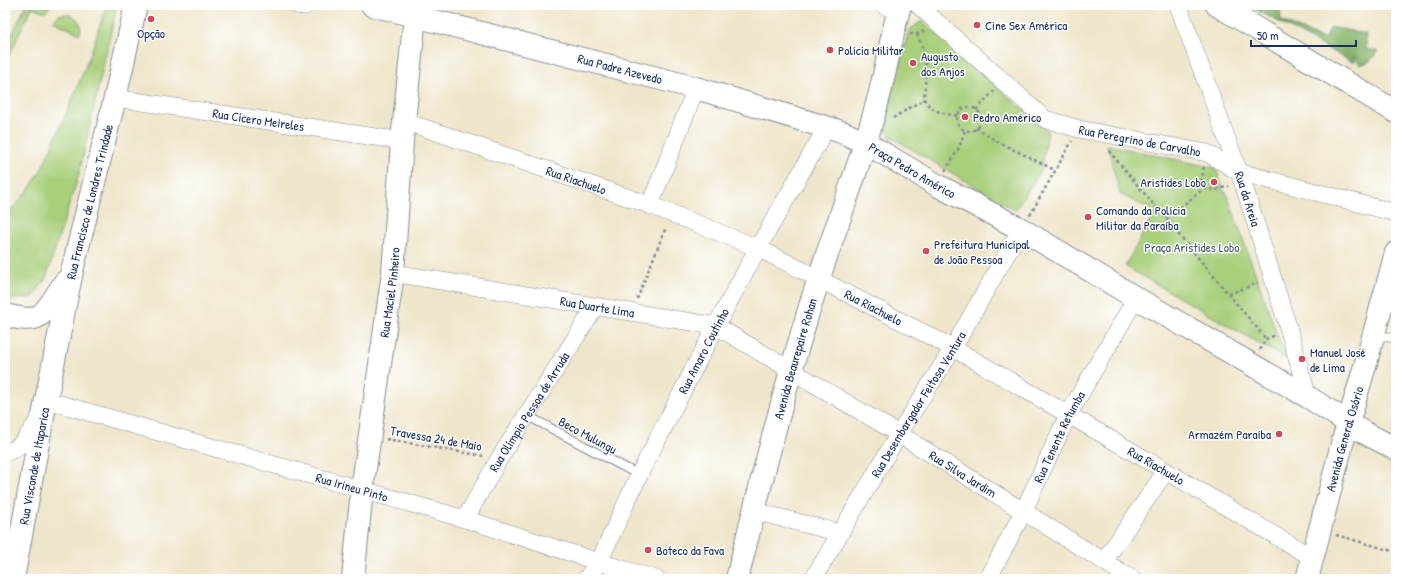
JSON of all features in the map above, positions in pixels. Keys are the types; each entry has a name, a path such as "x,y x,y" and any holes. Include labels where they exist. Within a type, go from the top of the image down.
{"main road":[{"name":"Rua Francisco de Londres Trindade","path":"45,405 72,271 115,98 136,5"},
{"name":"Rua Padre Azevedo","path":"372,5 416,11 696,88 827,127 866,143"},
{"name":"Praça Pedro Américo","path":"900,7 892,33 875,112 866,143 938,185 1021,229"},
{"path":"1225,9 1396,112"},
{"name":"Rua Maciel Pinheiro","path":"353,579 362,490 393,273 403,131 416,11"},
{"name":"Avenida Beaurepaire Rohan","path":"737,579 792,370 819,279 866,143"},
{"path":"1021,229 1136,298 1253,364 1348,423 1396,449"},
{"name":"Avenida General Osório","path":"1307,579 1348,423 1396,253"},
{"path":"5,315 22,318 37,318 48,307 72,271"},
{"name":"Rua Visconde de Itaparica","path":"13,579 45,405"}],"street":[{"path":"296,5 306,5"},
{"name":"Rua da Areia","path":"1178,5 1241,177 1289,330 1308,397"},
{"name":"Rua Peregrino de Carvalho","path":"900,7 939,24 1045,119 1085,130 1207,153 1241,177 1396,213"},
{"path":"650,205 696,88"},
{"name":"Rua Cícero Meireles","path":"115,98 403,131"},
{"name":"Rua Amaro Coutinho","path":"586,579 599,562 639,476 716,326 758,248 827,127"},
{"name":"Rua Riachuelo","path":"403,131 650,205 758,248 953,348 1313,558"},
{"name":"Rua Desembargador Feitosa Ventura","path":"813,579 953,348 1021,229"},
{"name":"Rua Duarte Lima","path":"393,273 716,326 792,370"},
{"name":"Rua Tenente Retumba","path":"988,579 1023,512 1068,415 1136,298"},
{"name":"Rua Olímpio Pessoa de Arruda","path":"464,519 526,415 595,307"},
{"name":"Rua Silva Jardim","path":"792,370 900,434 1132,579"},
{"path":"5,452 16,448 28,434 45,405"},
{"name":"Rua Irineu Pinto","path":"45,405 362,490 464,519 656,579"},
{"path":"1104,561 1166,471"},
{"path":"754,511 840,533"}],"lane":[{"path":"1374,334 1396,339"},
{"name":"Beco Mulungu","path":"526,415 639,476"}],"path":[{"path":"892,33 917,34 939,24"},
{"path":"917,34 922,46 926,69 924,99 932,109 958,116"},
{"path":"976,110 1003,82"},
{"path":"893,118 924,99"},
{"path":"966,108 976,110 980,115 981,121 976,128 971,131 965,130 959,126 958,116 960,111 966,108"},
{"path":"976,128 996,142 1055,170"},
{"path":"938,185 959,148 965,130"},
{"path":"1021,229 1055,170 1085,130 1166,219 1266,339"},
{"path":"1203,189 1201,183 1207,153"},
{"path":"1166,219 1203,189 1216,190 1241,177"},
{"path":"632,312 671,214"},
{"path":"1229,294 1260,282"},
{"path":"1253,364 1266,339 1289,330"},
{"name":"Travessa 24 de Maio","path":"370,436 499,459"},
{"path":"1320,530 1396,552"}],"green space":[{"path":"26,5 52,5 45,12 32,7 5,64 5,50"},
{"path":"106,5 117,5 79,174 46,278 33,297 9,300 5,299 5,216 30,188 45,161 86,65"},
{"path":"1247,5 1280,5 1281,21 1324,39 1331,27 1366,34 1366,49 1379,51 1369,62 1360,65 1354,56 1354,63"},
{"path":"65,14 78,20 81,30 80,34 53,21 59,15"},
{"path":"922,21 1048,131 1041,171 1015,210 889,136 885,127 885,118 909,30"},
{"name":"Praça Aristides Lobo","path":"1107,145 1216,168 1286,359 1125,266 1155,212 1120,194"}],"place":[{"name":"Opção","path":"151,19"},
{"name":"Cine Sex América","path":"977,25"},
{"name":"Polícia Militar","path":"830,50"},
{"name":"Augusto dos Anjos","path":"913,63"},
{"name":"Pedro Américo","path":"965,117"},
{"name":"Aristides Lobo","path":"1214,182"},
{"name":"Comando da Polícia Militar da Paraíba","path":"1088,217"},
{"name":"Prefeitura Municipal de João Pessoa","path":"926,251"},
{"name":"Manuel José de Lima","path":"1302,359"},
{"name":"Armazém Paraíba","path":"1279,434"},
{"name":"Boteco da Fava","path":"648,550"}]}
